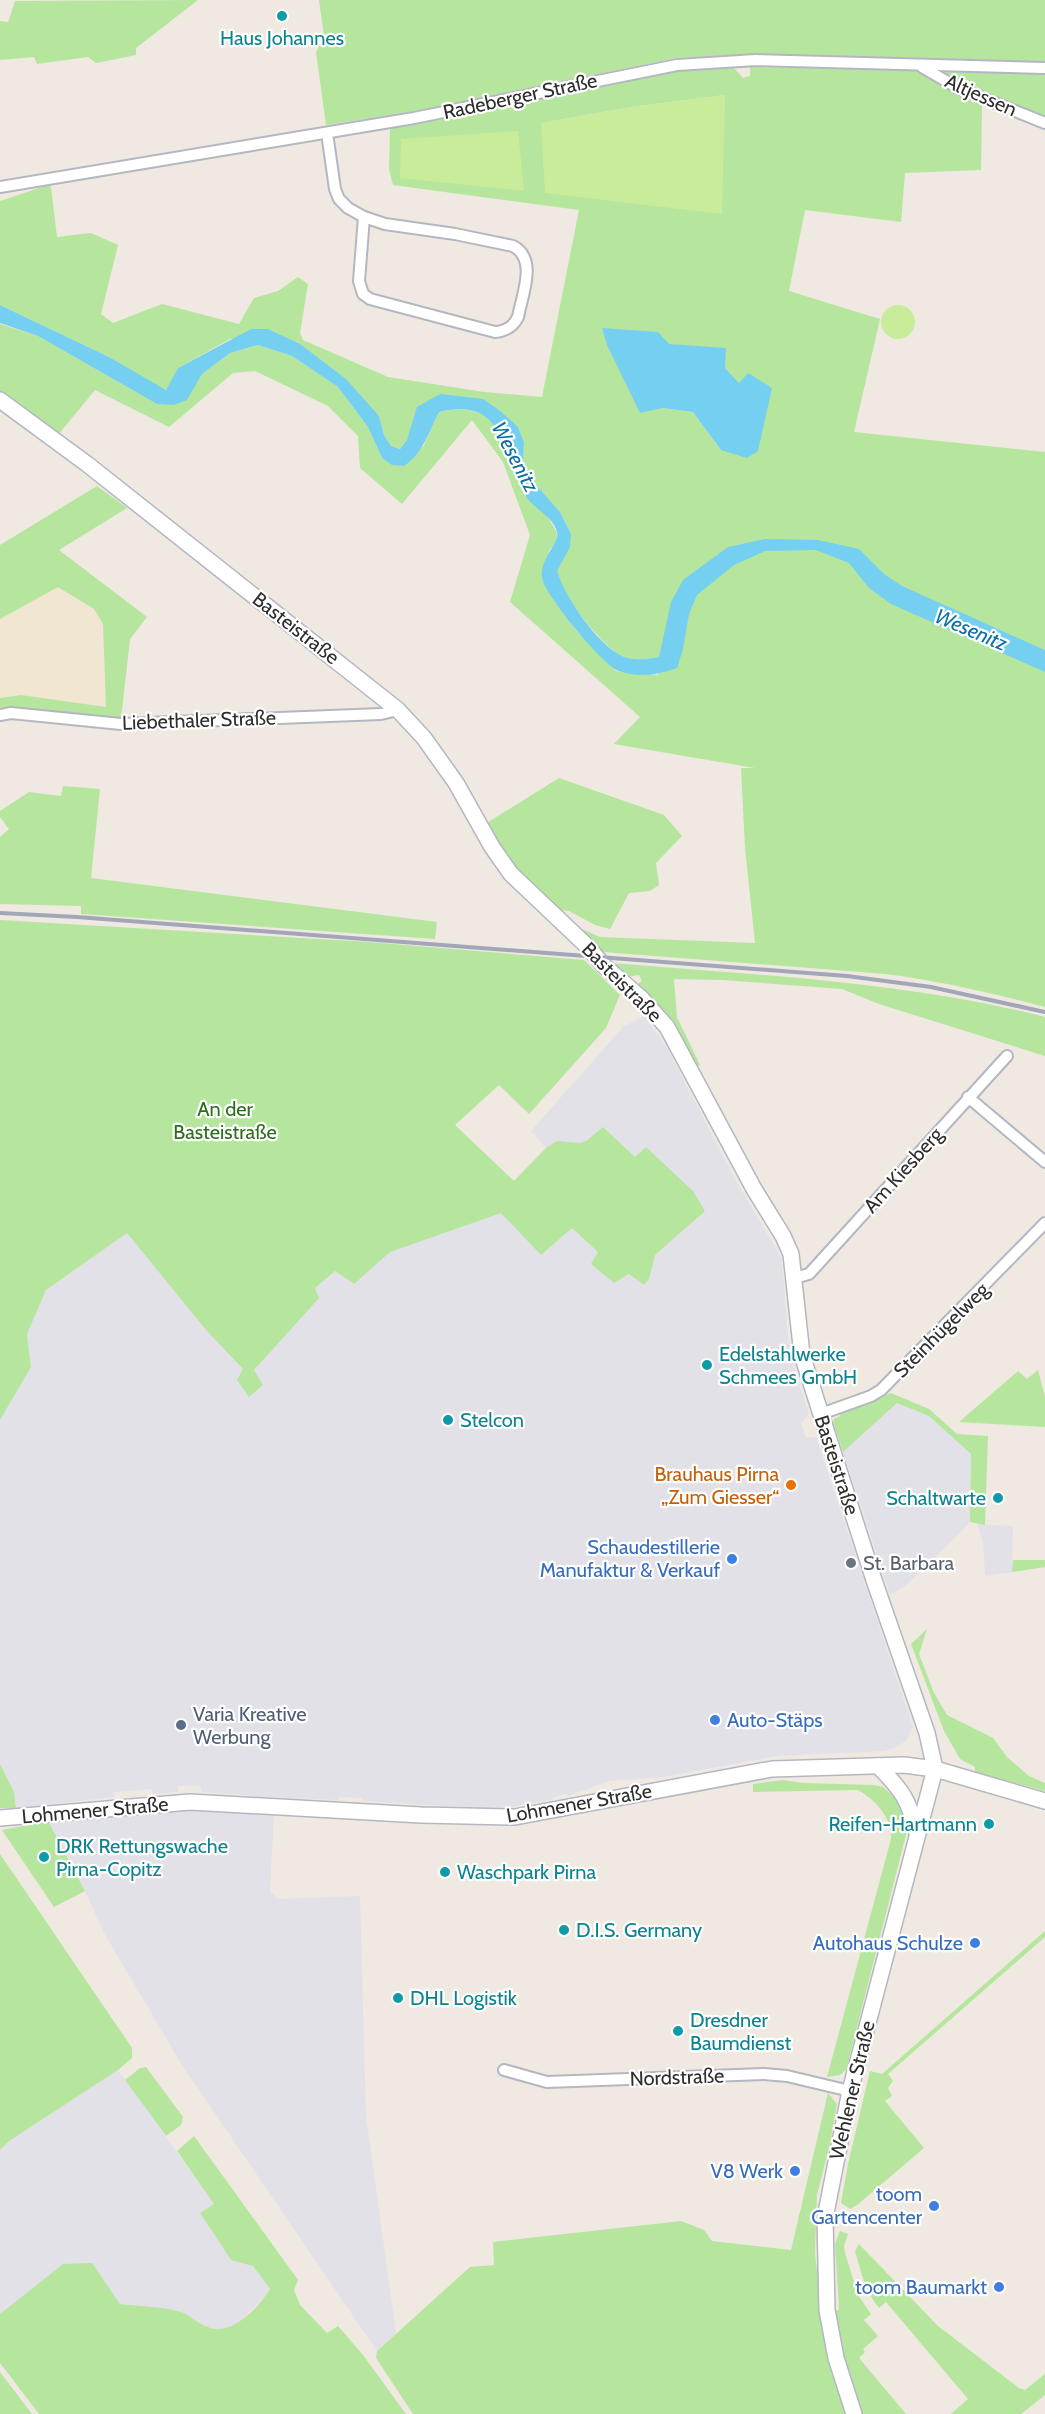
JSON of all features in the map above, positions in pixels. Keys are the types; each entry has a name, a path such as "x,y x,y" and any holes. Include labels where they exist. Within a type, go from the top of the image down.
{"main road":[{"name":"Basteistraße","path":"0,400 95,470 398,710 424,738 456,783 492,847 511,874 588,947 603,965 641,998 667,1027 754,1189 788,1245 791,1254 802,1355 874,1580 927,1733 935,1769"},
{"name":"Lohmener Straße","path":"0,1818 190,1802 410,1814 515,1817 764,1770 904,1765 935,1769 1045,1801"},
{"path":"878,1766 899,1787 911,1808 917,1836"},
{"name":"Wehlener Straße","path":"854,2414 836,2358 827,2310 824,2262 827,2202 850,2091 935,1769"}],"street":[{"name":"Radeberger Straße","path":"0,187 414,118 677,65 756,60 1045,68"},
{"name":"Altjessen","path":"919,65 958,88 1045,123"},
{"path":"327,133 335,189 339,199 364,217 384,224 458,235 519,249 526,258 528,266 519,317 515,323 510,328 495,332 369,299 363,294 358,281 364,217"},
{"name":"Liebethaler Straße","path":"0,715 11,713 121,724 381,714 398,710"},
{"name":"Am Kiesberg","path":"794,1278 809,1274 1007,1056"},
{"path":"968,1098 1045,1162"},
{"name":"Steinhügelweg","path":"821,1414 871,1396 881,1390 1045,1223"},
{"name":"Nordstraße","path":"504,2070 547,2082 764,2074 787,2076 850,2091"}],"shaded area":[{"path":"58,587 94,609 103,624 106,707 21,695 0,698 0,619"},
{"path":"644,1016 666,1046 736,1181 782,1259 788,1337 794,1367 809,1414 801,1423 806,1438 816,1437 913,1727 906,1741 885,1751 777,1756 663,1777 610,1781 568,1796 566,1794 554,1797 552,1800 515,1806 485,1808 363,1801 362,1798 340,1797 338,1800 269,1797 202,1792 200,1786 178,1786 178,1792 153,1794 151,1789 115,1792 114,1797 16,1808 14,1792 0,1764 0,1420 31,1367 27,1334 46,1290 127,1233 206,1330 514,1181 546,1147 531,1131 623,1027"},
{"path":"897,1403 929,1416 971,1454 970,1522 906,1585 890,1595 843,1452"},
{"path":"977,1524 1013,1526 1012,1572 985,1576 983,1542"},
{"path":"187,1807 274,1813 270,1891 278,1899 360,1896 366,2116 396,2333 377,2351 182,2065 104,1933 48,1821"},
{"path":"118,2070 214,2204 200,2213 253,2266 270,2288 264,2298 240,2322 221,2329 210,2328 183,2313 120,2304 92,2264 63,2264 0,2314 0,2150 9,2141"}],"green space":[{"path":"198,0 136,48 136,55 96,63 88,57 37,64 34,57 0,60 0,21 8,22 15,1"},
{"path":"319,0 1045,0 1045,62 756,54 676,58 420,110 326,125 316,52 324,36"},
{"path":"750,67 918,70 982,104 981,170 905,173 901,222 805,210 789,291 880,319 854,432 1045,452 1045,650 975,619 1045,653 1045,1007 966,988 886,974 603,952 577,927 600,937 755,943 745,848 741,768 755,768 614,744 640,717 510,602 530,535 503,462 472,420 402,504 360,468 358,436 328,406 255,371 233,373 169,427 95,390 58,435 0,394 0,324 38,336 157,404 195,385 202,374 230,353 258,345 292,356 338,387 368,427 382,458 423,447 439,412 458,409 484,415 497,427 512,468 557,533 556,542 549,551 542,580 576,630 616,671 658,675 668,620 659,657 626,658 614,651 594,631 566,593 557,569 571,534 560,512 529,477 523,463 524,442 518,427 440,394 413,425 407,440 400,449 391,446 384,435 379,416 300,344 230,339 178,368 167,390 159,387 109,357 0,305 0,201 48,185 51,187 57,237 91,233 118,245 101,314 113,323 162,304 239,324 254,298 278,291 298,277 308,284 300,333 303,340 388,377 484,392 542,397 579,210 393,185 389,169 390,127 675,71 734,68 743,78 750,76","holes":["725,95 541,123 631,107","669,344 725,349 725,368 739,383 721,450 693,412 662,408"]},
{"path":"945,72 1045,74 1045,118 947,77"},
{"path":"725,95 722,214 545,193 541,123 631,107"},
{"path":"518,131 524,191 400,178 401,139"},
{"path":"898,305 910,310 915,322 910,334 898,339 886,334 881,322 886,310"},
{"path":"97,486 127,508 59,550 147,617 130,639 121,719 14,707 0,709 0,698 21,695 106,707 103,624 94,609 58,587 0,619 0,545"},
{"path":"559,778 664,815 682,836 656,863 659,885 650,891 629,893 610,929 595,925 569,911 559,910 515,869 485,824"},
{"path":"63,786 100,789 91,878 437,922 435,939 81,914 81,906 0,904 0,837 9,829 0,817 0,811 29,792 61,796"},
{"name":"An der Basteistraße","path":"0,920 369,942 584,960 620,995 606,1028 529,1114 499,1085 455,1125 514,1181 547,1147 557,1141 580,1143 586,1141 603,1127 635,1157 646,1147 693,1191 705,1211 655,1255 649,1279 644,1285 629,1274 614,1283 591,1264 598,1252 572,1228 541,1255 501,1213 390,1252 354,1284 335,1271 315,1288 319,1298 254,1370 263,1385 249,1397 237,1380 243,1369 206,1330 127,1233 46,1290 27,1334 31,1367 0,1420"},
{"path":"611,963 884,987 992,1005 1045,1017 1045,1056 879,1004 842,989 723,980 674,979 677,1017 700,1065 697,1067 670,1024 636,985 642,981 639,975 627,977"},
{"path":"1038,1370 1045,1397 1045,1427 959,1422 1018,1371 1027,1379"},
{"path":"891,1393 929,1409 957,1434 988,1436 985,1525 970,1522 971,1454 929,1416 897,1403 843,1452 833,1422 840,1416 838,1412"},
{"path":"1013,1560 1045,1560 1045,1567 1012,1572"},
{"path":"927,1629 919,1654 934,1693 947,1715 993,1738 1007,1757 1029,1776 1045,1783 1045,1791 975,1772 975,1767 960,1759 944,1731 911,1644"},
{"path":"0,1764 14,1792 16,1808 0,1808"},
{"path":"783,1780 883,1787 897,1800 900,1797 907,1820 906,1835 846,2070 840,2075 827,2077 891,1839 891,1831 882,1810 858,1790 753,1792 753,1784"},
{"path":"48,1821 85,1891 54,1907 2,1830"},
{"path":"0,1854 132,2048 132,2058 118,2070 9,2141 0,2150"},
{"path":"1045,1931 1045,1937 888,2074 893,2081 888,2088 892,2096 885,2101 924,2148 857,2205 850,2209 841,2203 870,2071 882,2074"},
{"path":"146,2067 183,2117 181,2125 166,2136 125,2080 140,2068"},
{"path":"828,2093 837,2104 817,2195 815,2253 823,2327 850,2414 413,2414 376,2358 377,2351 470,2267 494,2265 493,2242 681,2221 704,2230 712,2241 791,2250"},
{"path":"194,2136 298,2280 294,2290 300,2305 327,2333 338,2326 363,2355 406,2414 39,2414 0,2363 0,2314 63,2264 92,2263 120,2304 177,2311 205,2326 217,2329 235,2324 259,2304 270,2289 253,2266 231,2260 200,2213 214,2204 177,2151"},
{"path":"840,2231 848,2234 844,2246 845,2253 858,2295 871,2314 864,2320 878,2336 863,2349 865,2352 859,2358 906,2414 860,2414 842,2357 834,2313 839,2309 835,2244"},
{"path":"859,2244 938,2326 1019,2388 1025,2390 1045,2374 1045,2395 1021,2414 951,2414 968,2399 886,2302 879,2308 874,2302 864,2281 855,2251"},
{"path":"0,2372 32,2414 0,2414"}],"water":[{"name":"Wesenitz","path":"0,305 109,357 166,390 178,368 251,329 268,329 300,344 346,379 379,416 384,435 391,446 400,449 407,440 417,407 440,394 483,399 518,427 524,442 523,463 529,477 560,512 571,534 570,547 557,571 567,594 583,619 602,641 626,658 659,657 671,602 683,580 728,547 765,539 818,540 859,549 884,574 902,586 1045,650 1045,672 891,604 869,588 849,563 816,550 765,551 734,565 697,595 689,614 677,668 648,675 619,671 611,667 589,644 563,613 545,586 542,570 556,541 557,532 548,518 527,498 499,433 490,421 478,413 461,409 439,412 425,442 411,461 404,466 392,465 382,458 368,427 338,387 292,356 258,345 230,353 202,374 187,400 174,405 157,404 38,336 0,323"},
{"path":"602,328 658,332 669,344 726,348 725,368 739,383 748,373 772,388 758,451 747,458 721,450 693,412 662,408 640,413 607,345"}],"railway":[{"path":"0,913 847,976 931,987 1045,1012"}],"place":[{"name":"Haus Johannes","path":"282,16"},
{"name":"Edelstahlwerke Schmees GmbH","path":"707,1365"},
{"name":"Stelcon","path":"448,1420"},
{"name":"Brauhaus Pirna „Zum Giesser“","path":"791,1485"},
{"name":"Schaltwarte","path":"998,1498"},
{"name":"Schaudestillerie Manufaktur & Verkauf","path":"732,1559"},
{"name":"St. Barbara","path":"851,1563"},
{"name":"Auto-Stäps","path":"715,1720"},
{"name":"Varia Kreative Werbung","path":"181,1725"},
{"name":"Reifen-Hartmann","path":"989,1824"},
{"name":"DRK Rettungswache Pirna-Copitz","path":"44,1857"},
{"name":"Waschpark Pirna","path":"445,1872"},
{"name":"D.I.S. Germany","path":"564,1930"},
{"name":"Autohaus Schulze","path":"975,1943"},
{"name":"DHL Logistik","path":"398,1998"},
{"name":"Dresdner Baumdienst","path":"678,2031"},
{"name":"V8 Werk","path":"795,2171"},
{"name":"toom Gartencenter","path":"934,2206"},
{"name":"toom Baumarkt","path":"999,2287"}]}
